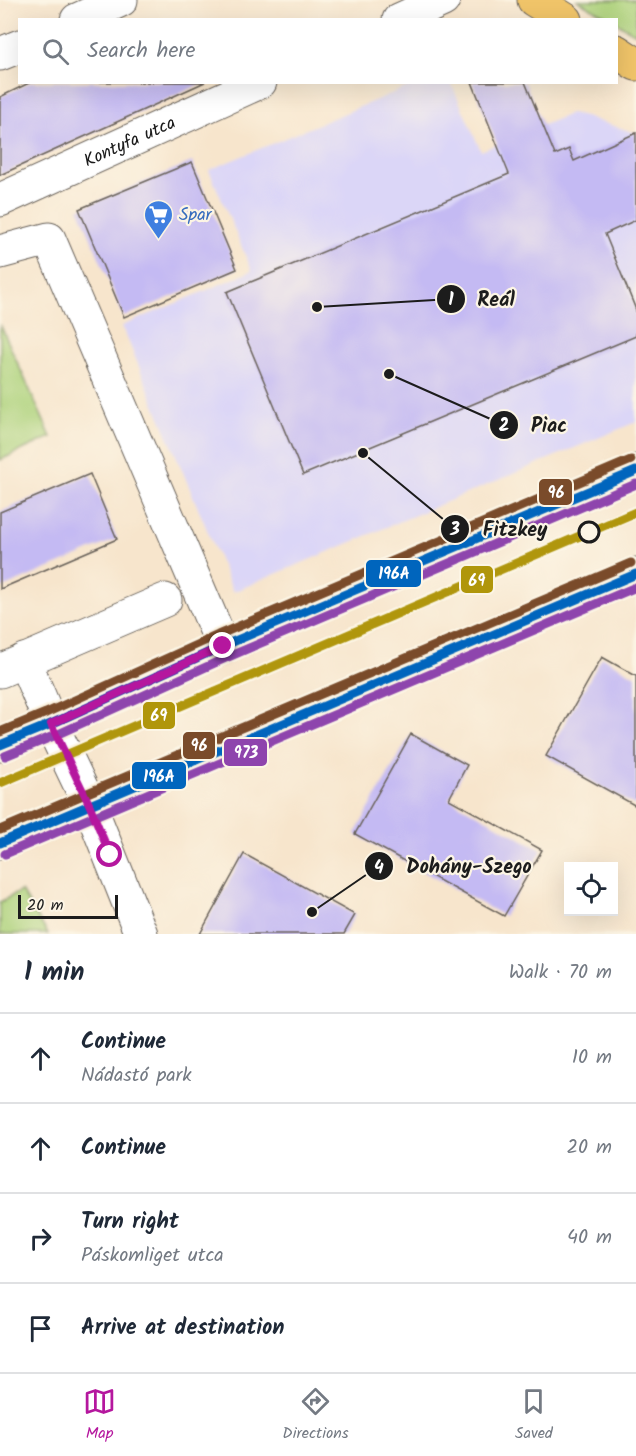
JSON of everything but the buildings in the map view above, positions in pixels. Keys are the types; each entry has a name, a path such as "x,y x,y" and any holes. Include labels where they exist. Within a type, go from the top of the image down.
{"main road":[{"path":"534,0 563,18"},
{"path":"618,52 636,64"}],"street":[{"path":"81,18 121,0"},
{"path":"403,18 443,0"},
{"path":"0,54 18,47"},
{"name":"Kontyfa utca","path":"0,200 256,84"},
{"path":"0,252 49,238 223,646"},
{"path":"0,745 223,646 636,471"},
{"path":"0,843 636,574"},
{"path":"141,934 90,806 51,724 12,665 165,600"}],"shaded area":[{"path":"415,84 451,84 481,151 572,113 636,133 636,422 233,592 122,326 252,271 209,170"}],"green space":[{"path":"577,0 636,0 636,34 618,24 618,18 609,18"},
{"path":"0,324 51,437 0,460"},
{"path":"21,891 48,934 0,934 0,902"}],"transit line":[{"name":"96","path":"0,732 218,635 631,460"},
{"name":"196A","path":"0,745 223,646 636,471"},
{"name":"973","path":"5,756 228,657 636,484"},
{"name":"69","path":"0,783 636,512"},
{"name":"96","path":"0,830 631,563"},
{"name":"196A","path":"0,843 636,574"},
{"name":"973","path":"5,854 636,587"}],"place":[{"name":"Spar","path":"158,240"},
{"name":"Reál","path":"317,307"},
{"name":"Piac","path":"389,374"},
{"name":"Fitzkey","path":"363,453"},
{"name":"Dohány-Szego","path":"312,912"}],"route":[{"path":"110,855 90,806 51,724 223,646"}]}
